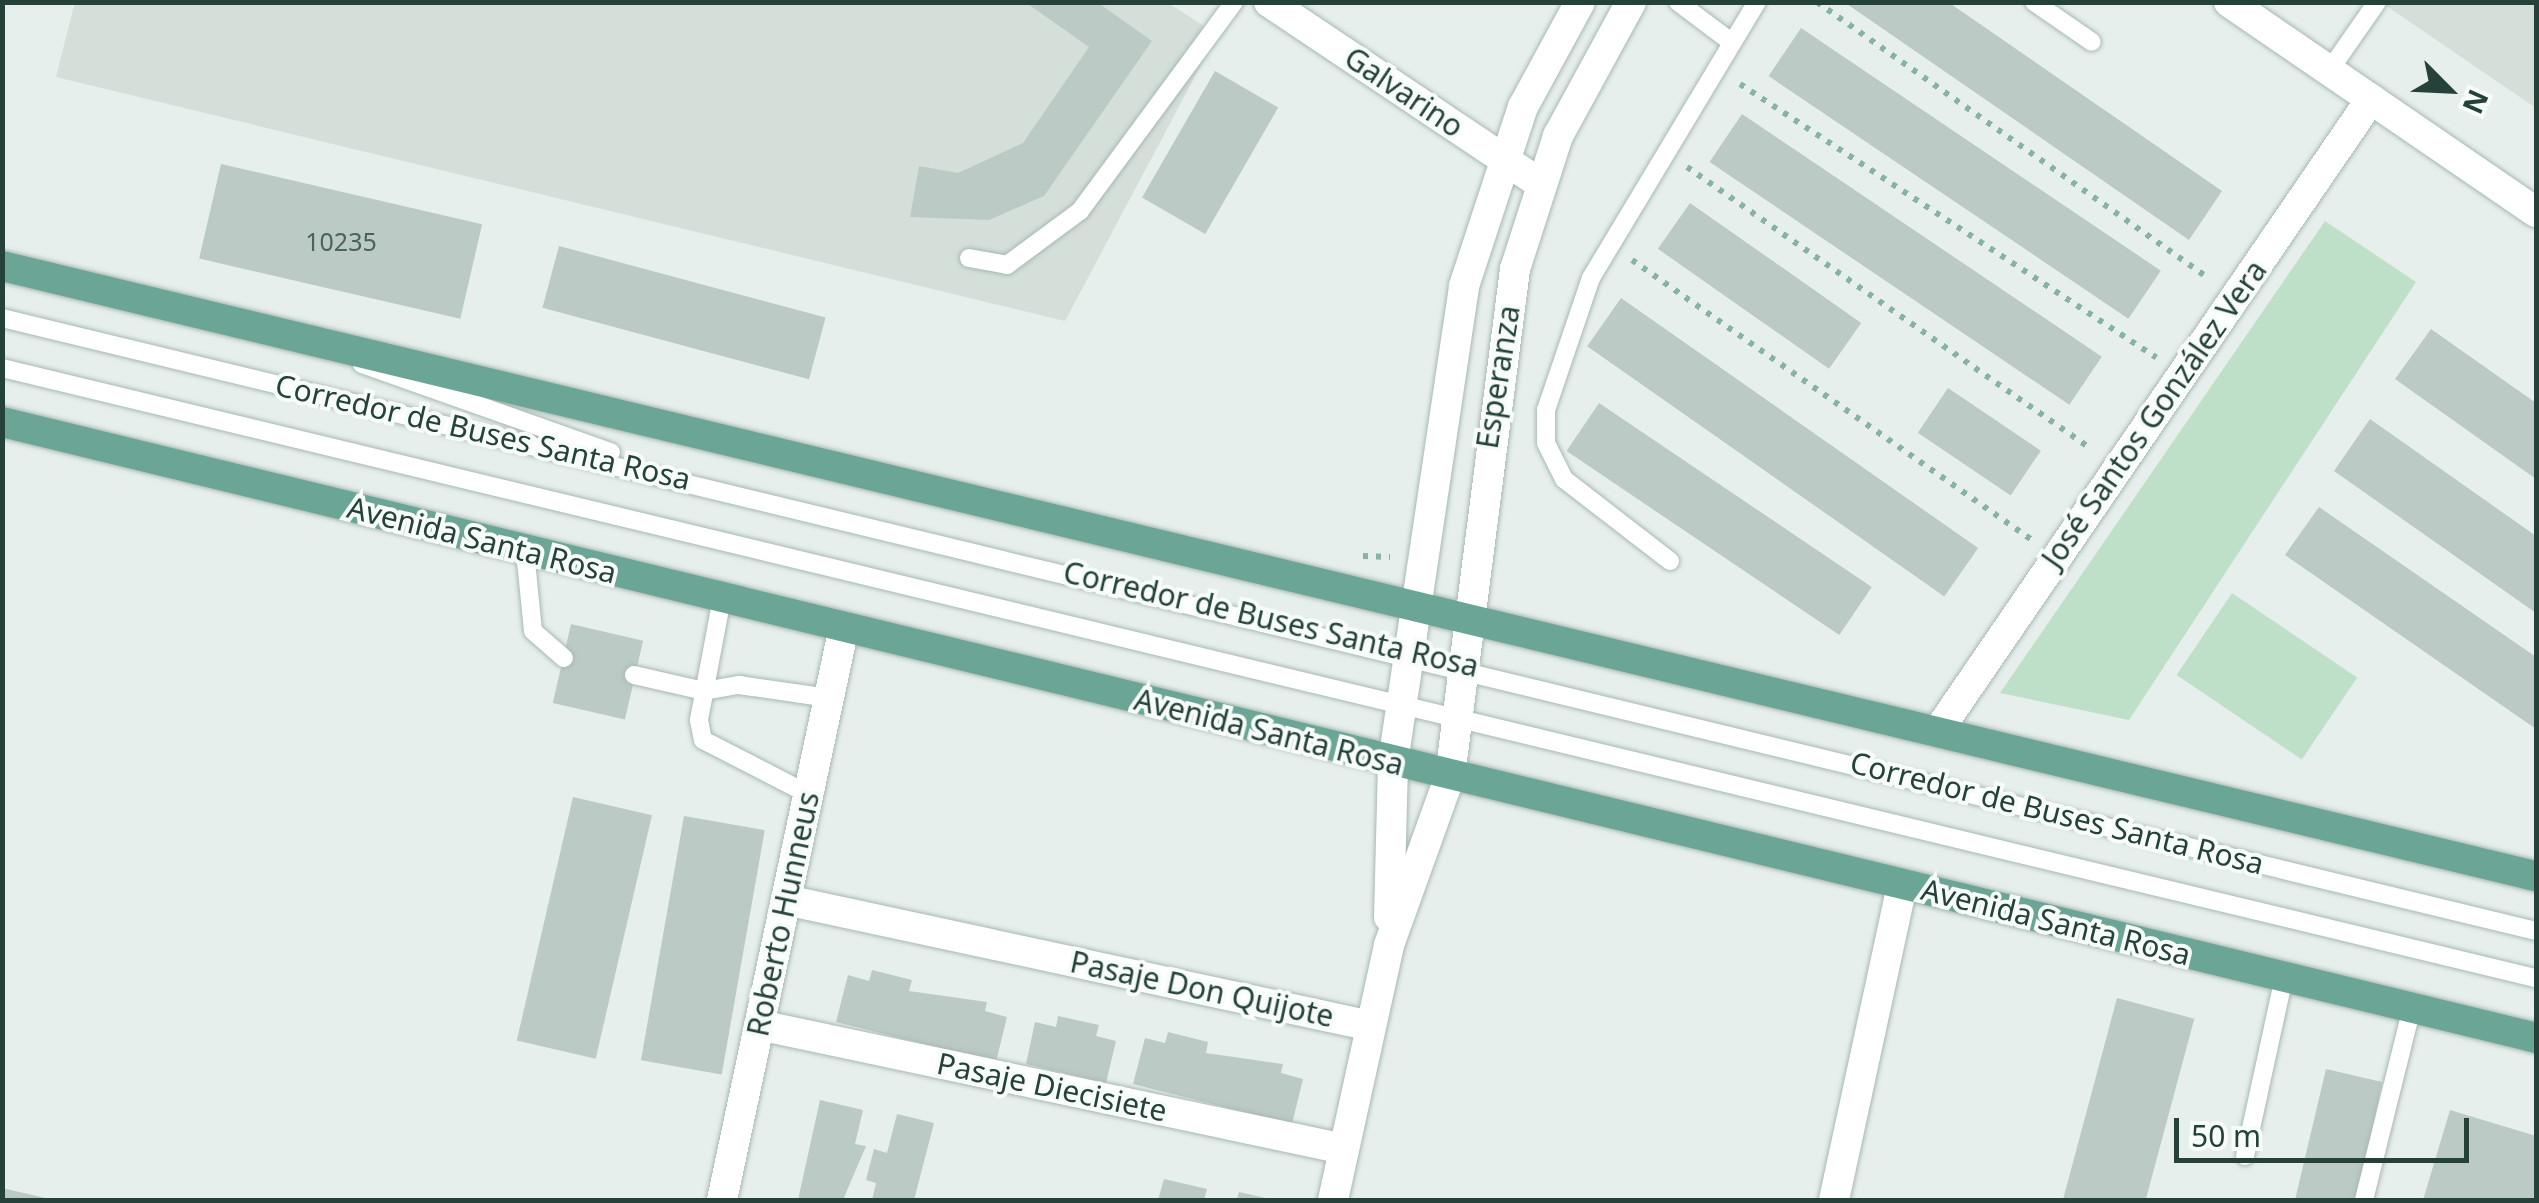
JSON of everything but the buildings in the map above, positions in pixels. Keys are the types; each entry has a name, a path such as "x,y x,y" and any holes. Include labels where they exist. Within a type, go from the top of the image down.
{"main road":[{"path":"2,266 2536,876"},
{"name":"Avenida Santa Rosa","path":"2,422 2536,1038"}],"street":[{"name":"Galvarino","path":"1270,2 1301,11 1538,182"},
{"name":"Esperanza","path":"1389,945 1393,762 1420,605 1454,337 1502,158 1580,2"},
{"name":"Esperanza","path":"1389,945 1450,776 1502,336 1538,182 1631,2"},
{"path":"2230,2 2536,212"},
{"name":"José Santos González Vera","path":"1938,731 2371,99"},
{"name":"Roberto Hunneus","path":"722,1200 844,627"},
{"path":"1834,1200 1902,885"},
{"name":"Pasaje Don Quijote","path":"786,900 1372,1026"},
{"path":"1334,1200 1389,945"},
{"name":"Pasaje Diecisiete","path":"759,1025 1344,1149"}],"lane":[{"path":"969,258 1007,265 1080,211 1234,2"},
{"path":"1678,2 1730,41"},
{"path":"1670,561 1564,478 1546,443 1563,348 1610,245 1714,67 1757,2"},
{"path":"2034,2 2092,42"},
{"path":"2330,71 2377,2"},
{"name":"Corredor de Buses Santa Rosa","path":"2,318 1461,664 2536,932"},
{"path":"308,339 437,395 706,484"},
{"name":"Corredor de Buses Santa Rosa","path":"2,368 1403,702 2536,978"},
{"path":"526,550 533,631 564,658"},
{"path":"722,598 698,720 710,748 808,794"},
{"path":"634,675 704,692 739,685 829,698"},
{"path":"2246,1156 2284,977"},
{"path":"2364,1200 2412,1008"}],"path":[{"path":"1818,2 2210,280"},
{"path":"1714,67 2158,359"},
{"path":"1665,152 2098,453"},
{"path":"1610,245 2036,543"}],"shaded area":[{"path":"75,2 1167,2 1217,35 1065,321 56,77"},
{"path":"2382,3 2536,3 2536,108"}],"green space":[{"path":"2325,221 2416,282 2129,720 2000,693"},
{"path":"2232,593 2357,677 2302,760 2177,675"}]}
